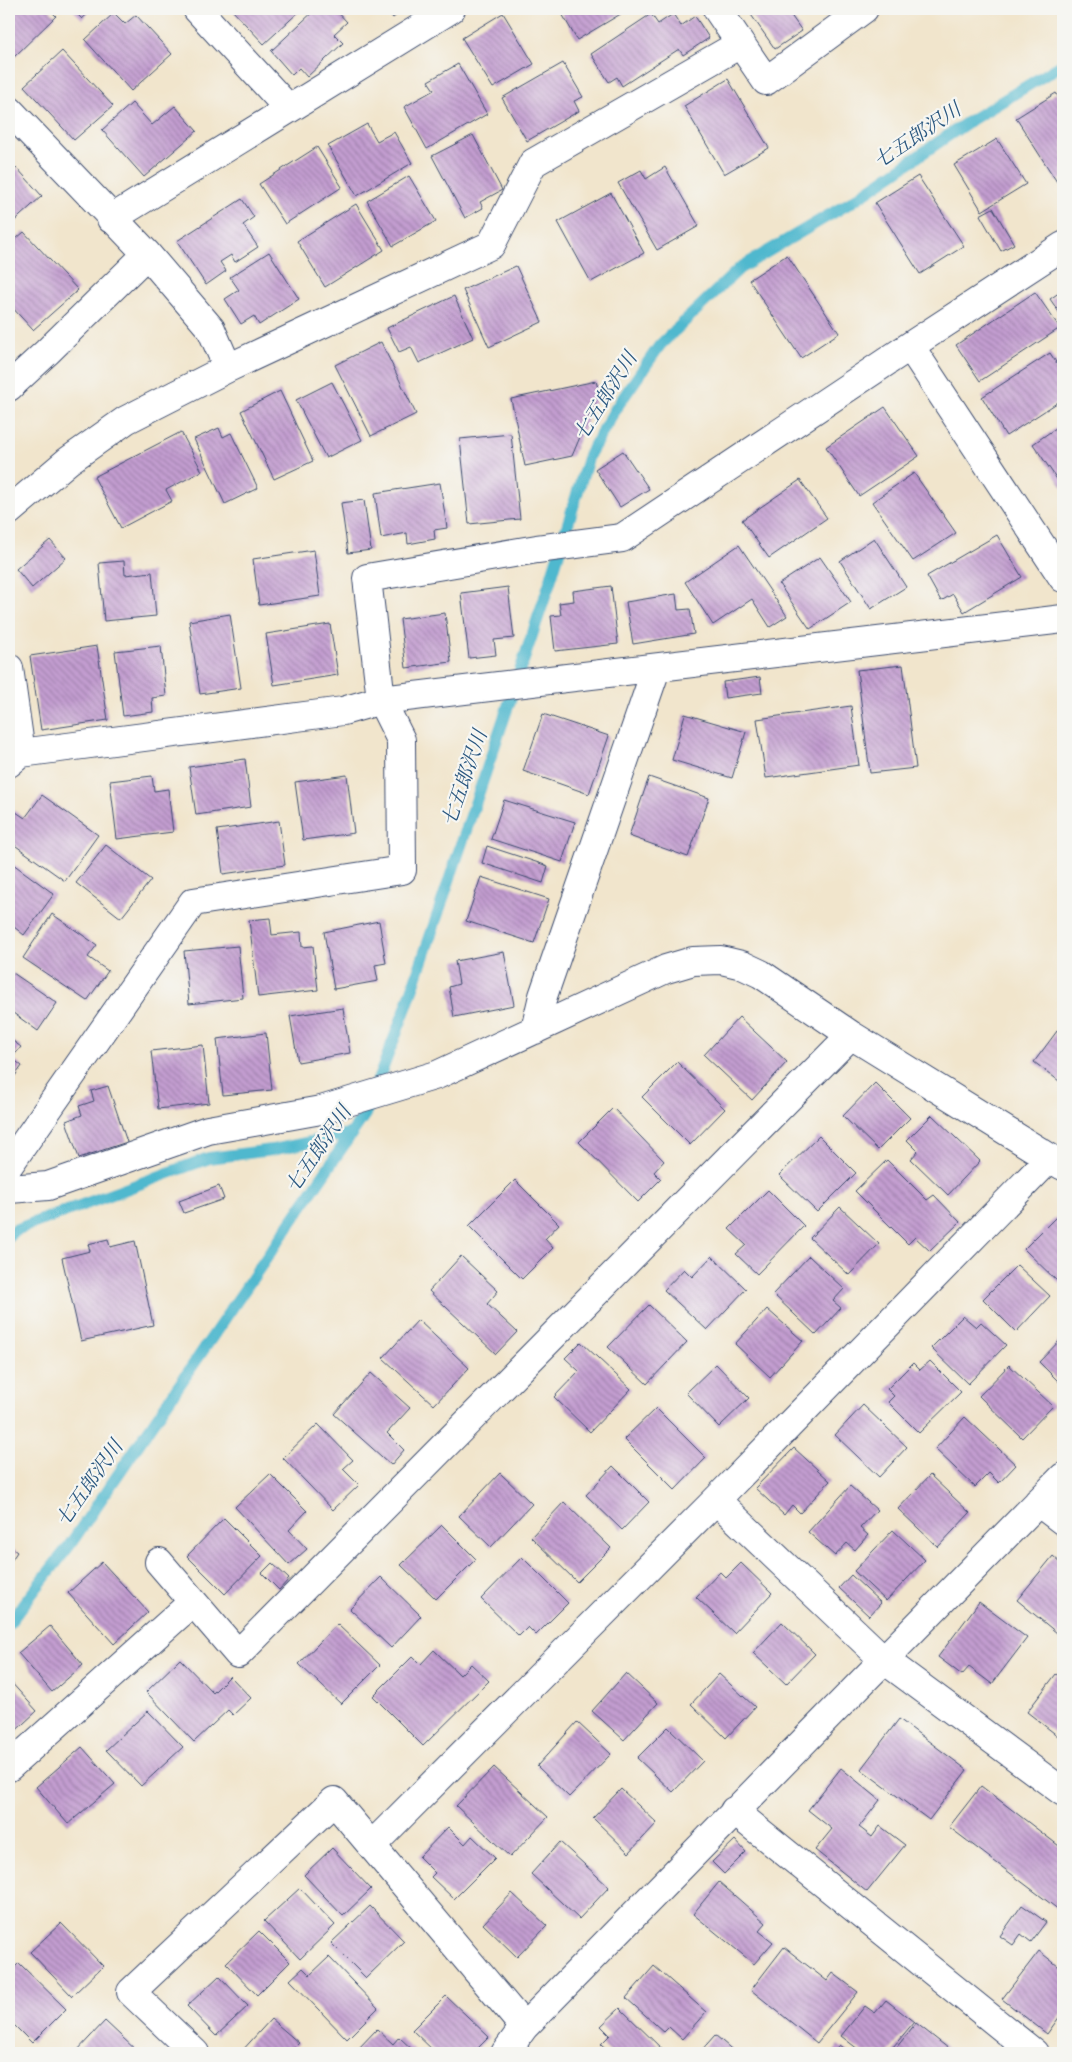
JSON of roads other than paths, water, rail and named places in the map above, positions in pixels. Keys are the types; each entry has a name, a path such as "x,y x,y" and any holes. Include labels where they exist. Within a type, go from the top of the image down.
{"street":[{"path":"197,9 289,109"},
{"path":"111,219 451,9"},
{"path":"717,9 766,81 864,9"},
{"path":"9,511 68,461 126,420 228,368 491,245 533,163 740,44"},
{"path":"9,110 111,219 147,254 211,329 228,368"},
{"path":"9,1165 193,902 402,870 401,740 381,700 366,578 574,543 622,538 1063,246"},
{"path":"9,387 147,254"},
{"path":"910,346 1063,578"},
{"path":"9,668 15,758 343,711 381,700 656,669 1063,619"},
{"path":"536,1030 543,996 656,669"},
{"path":"9,1189 48,1186 208,1130 321,1110 437,1075 666,968 693,962 721,960 742,965 761,974 851,1035 1056,1162 372,1845"},
{"path":"159,1562 238,1654 851,1035"},
{"path":"505,2053 524,2026 1063,1477"},
{"path":"716,1500 883,1659 1063,1792"},
{"path":"1038,1502 1063,1521"},
{"path":"9,1767 193,1602"},
{"path":"195,2053 131,1992 334,1801 524,2026"},
{"path":"734,1811 1034,2053"}],"waterway":[{"name":"七五郎沢川","path":"9,1623 69,1546 365,1114 407,1005 549,585 589,455 616,408 660,345 740,268 853,201 968,122 1063,64"},
{"path":"9,1236 15,1230 209,1158 272,1150 352,1133"}]}
